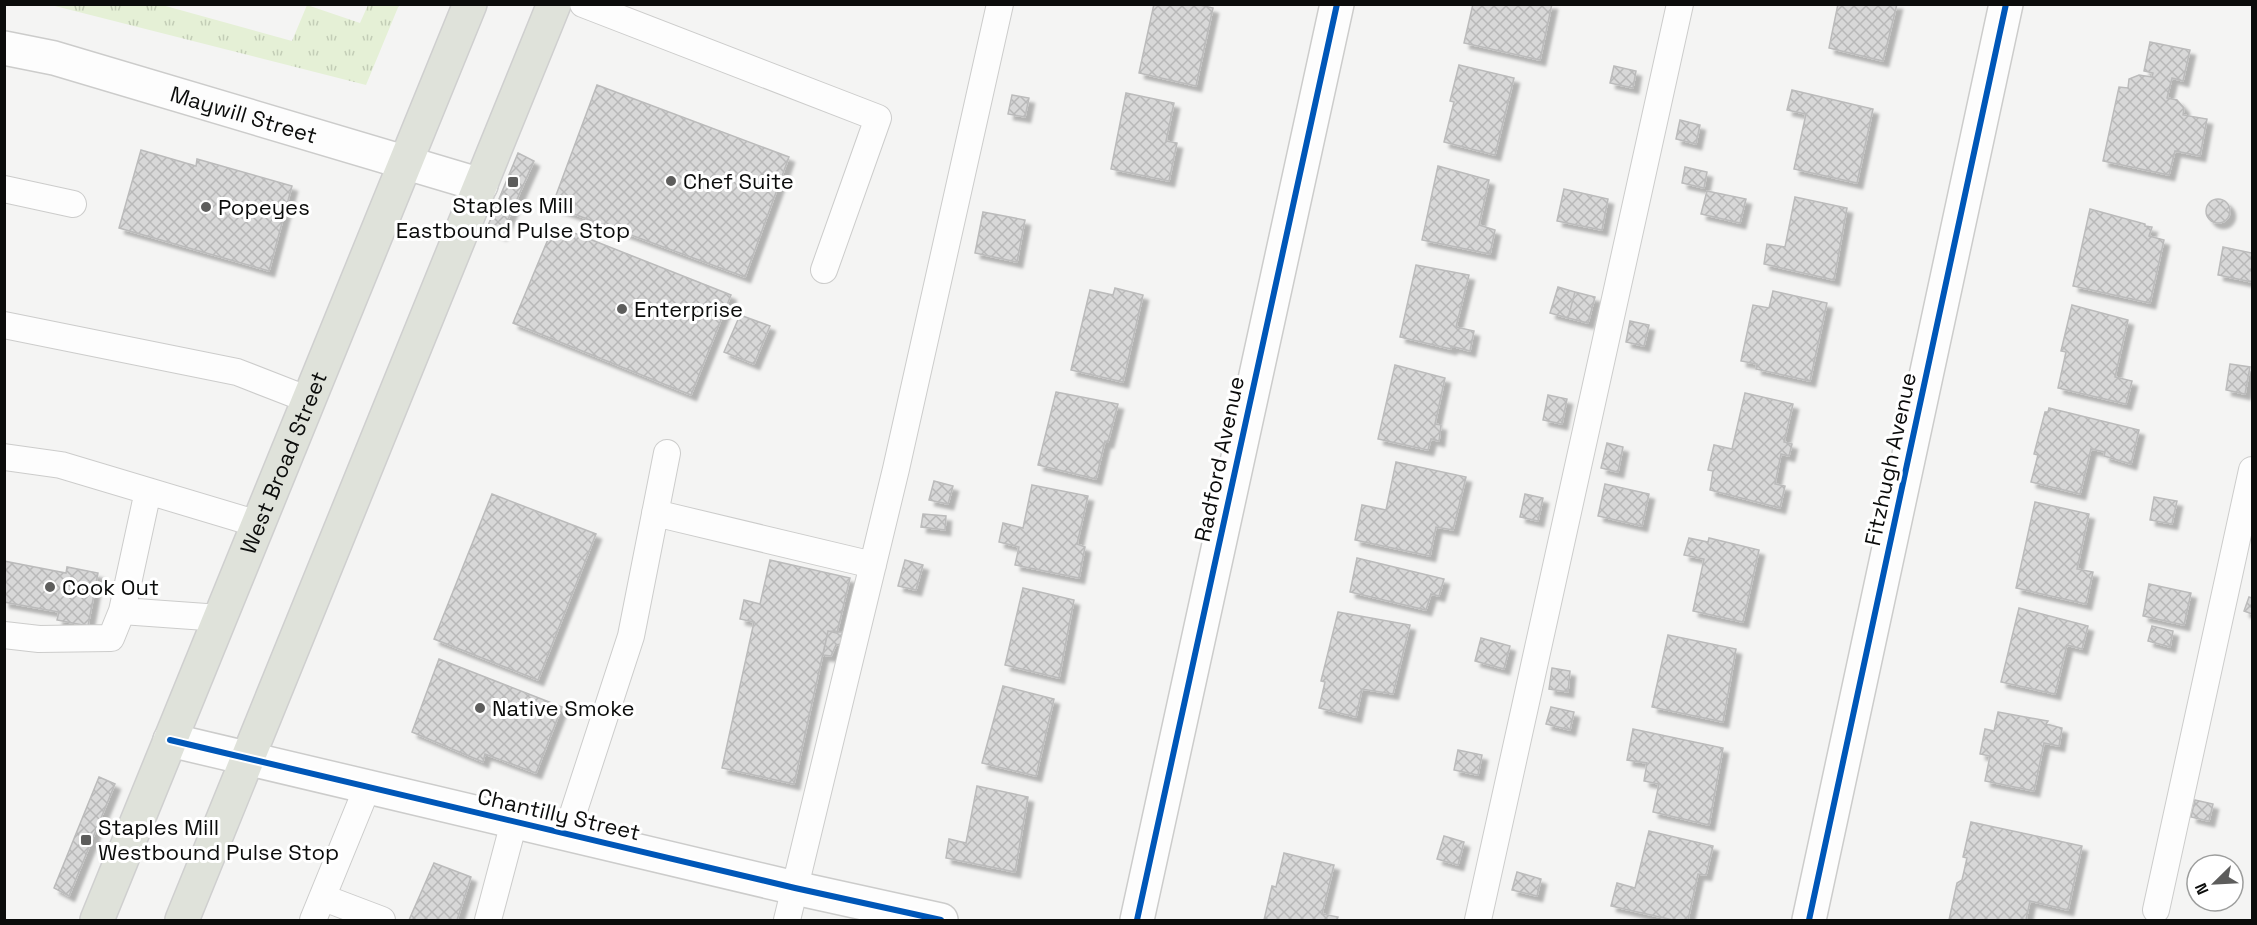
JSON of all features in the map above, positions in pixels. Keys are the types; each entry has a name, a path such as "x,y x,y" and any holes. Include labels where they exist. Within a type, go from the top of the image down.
{"main road":[{"name":"West Broad Street","path":"97,921 470,4"},
{"path":"182,921 554,4"}],"street":[{"name":"Radford Avenue","path":"1137,921 1337,4"},
{"name":"Fitzhugh Avenue","path":"1809,921 2006,4"},
{"name":"Maywill Street","path":"4,48 54,58 481,185"},
{"name":"Chantilly Street","path":"170,740 566,835 941,921"}],"lane":[{"path":"583,4 878,118 824,270"},
{"path":"787,921 896,469 1000,4"},
{"path":"1478,921 1680,4"},
{"path":"4,189 73,204"},
{"path":"4,324 237,372 309,400"},
{"path":"566,835 632,636 667,453"},
{"path":"4,457 61,465 258,524"},
{"path":"2156,910 2253,470"},
{"path":"4,635 39,639 111,638 122,611 148,491"},
{"path":"655,513 873,565"},
{"path":"122,611 220,618"},
{"path":"367,788 316,915 382,921"},
{"path":"488,921 514,822"}],"green space":[{"path":"51,5 162,5 292,41 307,5 360,23 368,5 399,5 366,85"}],"building":[{"path":"1154,4 1196,4 1213,8 1196,86 1139,73"},
{"path":"1473,4 1552,4 1540,60 1464,43"},
{"path":"1838,4 1897,4 1883,61 1829,48"},
{"path":"2150,42 2190,50 2183,81 2172,78 2167,98 2177,100 2184,108 2183,115 2207,119 2200,156 2175,151 2169,175 2103,161 2119,87 2128,88 2129,79 2139,75 2152,77 2153,73 2144,71"},
{"path":"1459,65 1514,78 1495,155 1444,142 1454,102 1450,101"},
{"path":"1614,66 1636,71 1633,88 1610,83"},
{"name":"Chef Suite","path":"597,85 789,157 745,277 552,206"},
{"path":"1792,90 1873,109 1857,183 1794,169 1806,114 1787,110"},
{"path":"1126,93 1174,103 1166,141 1177,143 1169,181 1111,169"},
{"path":"1012,95 1029,98 1025,117 1008,114"},
{"path":"1680,120 1700,125 1696,144 1676,139"},
{"name":"Popeyes","path":"141,150 196,166 197,159 292,186 269,271 119,228"},
{"path":"518,153 534,161 501,235 487,228"},
{"path":"1438,166 1489,180 1479,225 1495,230 1490,254 1422,240"},
{"path":"1685,167 1707,172 1704,188 1682,183"},
{"path":"1564,189 1608,199 1602,230 1557,221"},
{"path":"1707,191 1746,199 1740,223 1701,214"},
{"path":"1795,197 1847,208 1834,280 1764,264 1767,244 1785,247"},
{"path":"2218,199 2227,202 2230,211 2227,220 2218,223 2209,220 2206,211 2209,202"},
{"path":"2090,209 2145,224 2145,226 2152,227 2149,236 2164,240 2150,303 2073,286"},
{"path":"983,212 1025,220 1017,262 975,253"},
{"name":"Enterprise","path":"554,225 731,295 691,395 513,323"},
{"path":"2223,247 2252,253 2252,282 2218,275"},
{"path":"1416,265 1469,275 1456,327 1474,331 1470,351 1400,337"},
{"path":"1558,287 1575,292 1568,318 1550,313"},
{"path":"1115,288 1143,295 1123,382 1071,370 1090,290 1113,295"},
{"path":"1773,291 1827,303 1810,381 1756,369 1757,364 1741,361 1753,305 1769,308"},
{"path":"1575,292 1595,297 1588,323 1568,318"},
{"path":"2072,305 2128,320 2115,377 2132,381 2126,404 2058,388 2066,352 2061,351"},
{"path":"740,315 770,326 754,364 724,352"},
{"path":"1630,321 1649,325 1644,346 1626,342"},
{"path":"2230,364 2250,367 2245,394 2226,390"},
{"path":"1395,365 1445,378 1435,424 1441,425 1439,441 1431,439 1428,450 1378,439"},
{"path":"1056,392 1118,404 1108,442 1105,441 1096,479 1038,465"},
{"path":"1745,393 1793,404 1784,442 1792,444 1789,456 1781,454 1775,484 1785,486 1780,508 1710,490 1713,471 1708,470 1714,445 1732,449"},
{"path":"1548,395 1567,399 1562,424 1543,420"},
{"path":"2049,408 2139,430 2131,464 2104,456 2105,452 2091,449 2080,494 2031,482 2038,455 2034,454 2045,412 2048,412"},
{"path":"1607,443 1623,447 1618,472 1601,468"},
{"path":"1396,462 1466,477 1453,530 1436,527 1430,556 1355,540 1362,505 1386,510"},
{"path":"934,481 953,486 948,504 929,500"},
{"path":"1605,484 1649,494 1642,526 1598,516"},
{"path":"1032,485 1088,496 1077,544 1085,547 1079,578 1015,565 1019,547 999,542 1003,523 1023,528"},
{"path":"492,494 596,534 538,680 434,639"},
{"path":"1525,494 1543,498 1538,521 1520,517"},
{"path":"2154,497 2177,501 2172,524 2150,520"},
{"path":"2035,502 2089,514 2077,569 2093,572 2086,604 2016,588"},
{"path":"923,514 946,516 945,530 921,527"},
{"path":"1689,538 1708,542 1709,538 1759,550 1743,622 1693,611 1704,559 1684,555"},
{"path":"1357,558 1444,579 1439,596 1431,594 1426,610 1350,592"},
{"path":"770,560 850,578 837,633 828,631 794,784 722,768 754,622 740,619 744,600 760,604"},
{"path":"905,560 923,565 916,590 898,586"},
{"name":"Cook Out","path":"4,561 66,573 67,567 98,573 88,626 57,620 59,612 4,602"},
{"path":"2149,584 2191,593 2184,625 2143,616"},
{"path":"1023,588 1074,600 1059,678 1005,665"},
{"path":"2249,597 2252,598 2252,614 2244,611"},
{"path":"2019,608 2088,626 2082,649 2067,645 2055,694 2001,682"},
{"path":"1338,612 1410,625 1393,694 1362,689 1356,717 1319,708 1325,682 1321,681"},
{"path":"2152,626 2173,631 2170,647 2148,641"},
{"path":"828,631 843,632 841,644 836,645 831,656 823,655"},
{"path":"1668,635 1736,649 1723,722 1652,707"},
{"path":"1481,638 1510,646 1504,669 1475,661"},
{"path":"439,659 562,707 536,773 485,754 483,762 412,732"},
{"path":"1552,668 1570,671 1568,692 1549,689"},
{"path":"1003,686 1054,699 1036,776 982,763"},
{"path":"1551,707 1574,712 1570,730 1546,724"},
{"path":"1998,712 2048,721 2046,724 2062,728 2059,746 2044,743 2034,791 1985,781 1990,756 1980,754 1985,729 1994,731"},
{"path":"1633,729 1723,748 1709,825 1653,812 1659,784 1644,781 1647,763 1627,760"},
{"path":"1458,750 1482,755 1478,775 1454,770"},
{"path":"99,777 115,784 69,896 54,888"},
{"path":"977,786 1028,797 1015,872 946,858 949,839 966,843"},
{"path":"2195,800 2213,804 2209,821 2191,817"},
{"path":"1971,822 2082,846 2068,910 2030,901 2026,920 1949,920 1957,883 1962,880 1967,858 1963,857"},
{"path":"1649,831 1713,846 1706,875 1698,874 1688,920 1673,920 1611,906 1617,883 1635,888"},
{"path":"1444,836 1464,842 1458,865 1437,859"},
{"path":"1284,853 1334,865 1322,914 1338,917 1337,920 1264,920 1272,886 1276,887"},
{"path":"434,863 471,877 457,920 409,920"},
{"path":"1517,872 1541,879 1537,896 1512,890"}],"cycle path":[{"path":"1137,920 1337,4"},
{"path":"1809,920 2006,4"},
{"path":"170,740 795,888 941,920"}],"place":[{"name":"Chef Suite","path":"671,181"},
{"name":"Staples Mill Eastbound Pulse Stop","path":"513,182"},
{"name":"Popeyes","path":"206,207"},
{"name":"Enterprise","path":"622,309"},
{"name":"Cook Out","path":"50,587"},
{"name":"Native Smoke","path":"480,708"},
{"name":"Staples Mill Westbound Pulse Stop","path":"86,840"}]}
